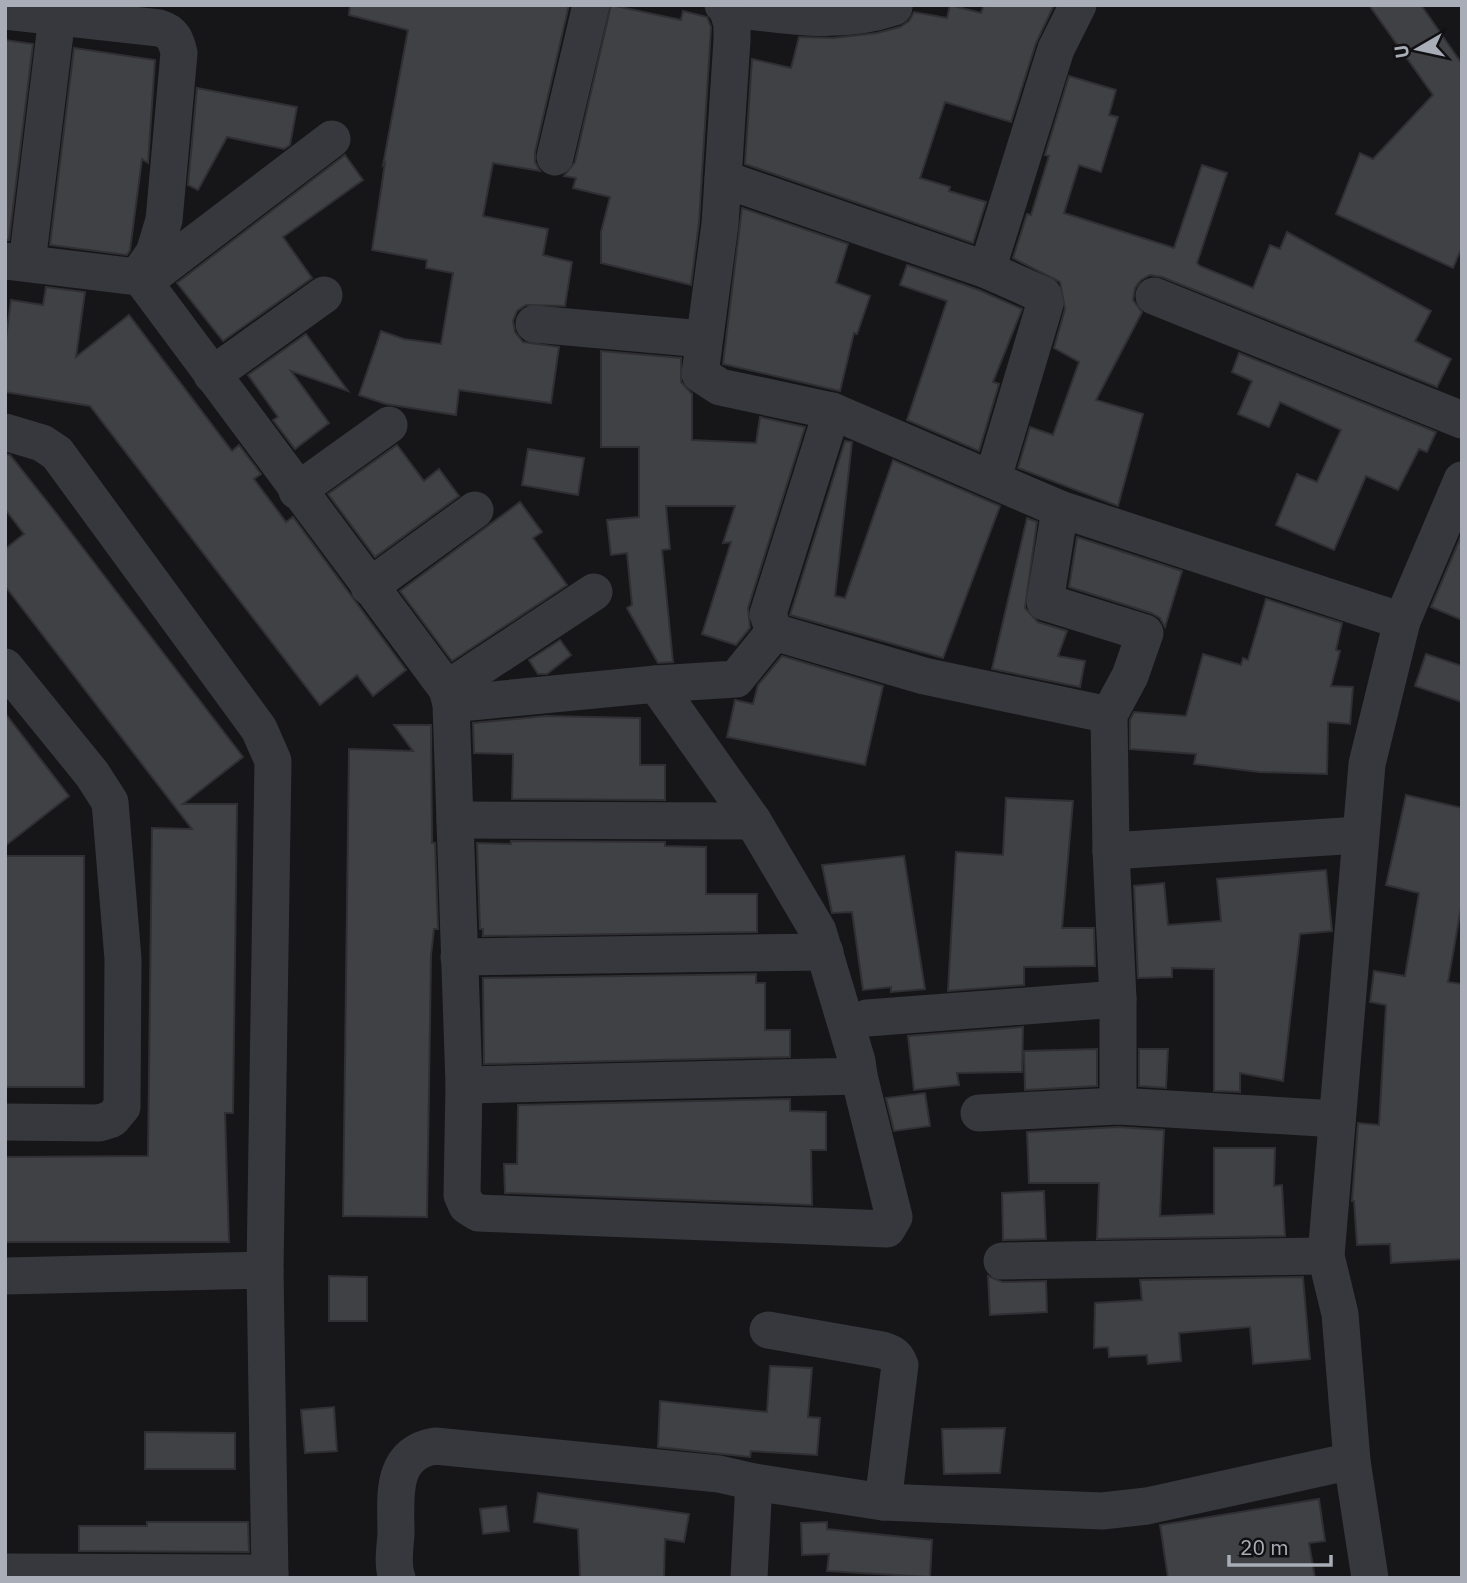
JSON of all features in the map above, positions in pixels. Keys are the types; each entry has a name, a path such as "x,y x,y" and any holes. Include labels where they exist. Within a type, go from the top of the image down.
{"street":[{"path":"555,157 591,5"},
{"path":"988,270 1056,49 1078,5"},
{"path":"894,7 872,14 814,20 737,7 732,24 723,179 700,374 720,387 832,411 1060,509 1402,621"},
{"path":"5,11 159,28 168,30 176,40 179,53 164,220 154,253 140,280"},
{"path":"57,18 16,262 140,280 332,139"},
{"path":"723,179 988,270 1043,295 1046,301 993,478"},
{"path":"140,280 449,696 464,1085 462,1195 467,1206 478,1213 879,1230 891,1225 894,1217 859,1076 858,1061 818,931 753,821 656,684"},
{"path":"212,375 324,295"},
{"path":"1154,296 1462,420"},
{"path":"534,324 703,338"},
{"path":"774,632 768,614 832,411"},
{"path":"297,491 388,425"},
{"path":"5,432 42,443 57,453 258,729 273,761 265,1270 270,1575 5,1572"},
{"path":"1370,1578 1352,1461 1340,1314 1326,1256 1359,835 1369,751 1402,621 1462,480"},
{"path":"1060,509 1045,602 1145,633 1130,676 1109,715 1111,851 1118,999 1118,1106"},
{"path":"369,587 475,510"},
{"path":"449,696 594,592"},
{"path":"449,696 736,679 774,632"},
{"path":"774,632 923,676 1109,715"},
{"path":"5,667 92,774 110,802 122,959 122,1107 111,1119 99,1123 5,1122"},
{"path":"455,820 753,821"},
{"path":"1111,851 1359,835"},
{"path":"459,957 825,952"},
{"path":"867,1018 1118,999"},
{"path":"464,1085 859,1076"},
{"path":"979,1113 1118,1106 1337,1119"},
{"path":"1002,1261 1326,1256"},
{"path":"5,1276 265,1270"},
{"path":"768,1330 894,1353 900,1365 883,1502"},
{"path":"397,1578 396,1480 406,1461 420,1449 435,1447 719,1474 883,1502 1102,1511 1147,1506 1352,1461"},
{"path":"748,1578 754,1482"}],"building":[{"path":"350,5 569,5 535,152 535,162 540,171 493,163 483,216 548,229 543,255 572,262 565,306 526,305 517,311 513,321 515,332 523,342 559,347 551,403 459,390 456,415 386,404 359,395 381,331 404,339 441,344 453,273 426,268 427,260 372,250 385,163 383,165 408,30 349,15"},
{"path":"611,5 681,20 683,11 707,17 711,27 699,222 691,285 601,263 601,232 610,197 573,188 576,178 564,176 575,162"},
{"path":"950,5 981,13 984,5 1054,5 1036,43 1011,122 945,102 920,178 950,187 949,191 986,202 973,243 745,164 752,59 791,68 799,37 833,38 877,33 900,27 909,21 914,12 947,18"},
{"path":"1369,5 1421,5 1462,64 1462,247 1453,268 1336,214 1360,153 1373,159 1433,95"},
{"path":"5,40 33,44 9,240 5,240"},
{"path":"74,48 155,60 148,163 142,159 130,250 127,255 50,245"},
{"path":"1069,76 1116,90 1109,115 1118,117 1101,172 1079,165 1064,213 1174,248 1202,165 1227,173 1197,263 1253,288 1270,245 1280,249 1287,232 1431,311 1415,341 1451,359 1437,387 1162,277 1150,275 1141,280 1135,288 1133,300 1142,312 1096,400 1143,414 1118,506 1018,468 1030,427 1053,435 1079,362 1054,348 1065,309 1060,282 1013,258 1027,214 1031,215 1049,156 1045,155"},
{"path":"197,88 297,107 290,145 284,149 227,137 198,190 188,185"},
{"path":"345,155 363,180 283,237 312,278 223,341 177,283"},
{"path":"742,208 848,244 836,283 870,296 857,334 854,333 840,391 723,364"},
{"path":"907,265 979,290 1022,309 993,382 999,384 979,451 907,420 947,301 900,285"},
{"path":"46,287 85,292 76,357 129,315 232,451 239,445 261,474 254,479 286,522 293,517 406,670 373,696 357,675 320,705 90,406 5,392 5,346 11,300 43,305"},
{"path":"306,334 348,391 291,371 329,423 295,449 273,420 278,417 248,375"},
{"path":"601,351 681,358 681,382 692,394 692,440 756,443 760,417 805,427 748,608 750,628 736,645 702,634 731,542 723,543 735,506 666,506 670,549 662,550 673,662 658,663 627,608 632,605 627,553 611,555 607,520 639,517 639,447 601,447"},
{"path":"1239,353 1436,432 1427,452 1419,449 1398,490 1366,476 1334,550 1276,525 1297,474 1317,482 1341,430 1280,402 1269,427 1238,414 1252,381 1232,372"},
{"path":"845,441 852,442 835,596 845,598 893,460 1000,506 943,658 790,615"},
{"path":"397,445 424,481 439,469 459,496 375,557 328,494"},
{"path":"528,449 584,458 578,495 522,485"},
{"path":"5,454 10,455 53,509 243,757 183,804 237,804 233,1113 225,1113 229,1242 5,1242 5,1157 148,1156 152,828 192,829 5,586 5,549 24,534 5,509"},
{"path":"520,502 542,532 533,538 567,585 452,661 400,591"},
{"path":"1027,518 1037,522 1025,608 1038,622 1067,631 1058,656 1085,661 1080,687 992,669"},
{"path":"1462,534 1462,620 1431,607"},
{"path":"1077,537 1182,571 1165,627 1160,618 1151,613 1069,587"},
{"path":"1266,599 1342,623 1336,650 1340,651 1331,686 1353,687 1350,724 1328,722 1327,774 1259,772 1194,764 1196,754 1130,749 1130,720 1134,712 1186,716 1203,654 1241,665 1243,658 1248,660"},
{"path":"560,640 571,655 547,674 538,674 529,660"},
{"path":"1426,654 1462,666 1462,702 1415,686"},
{"path":"782,656 883,686 865,765 727,737 735,700 753,704 758,685"},
{"path":"5,713 69,796 5,846"},
{"path":"546,716 640,718 640,765 665,765 665,800 512,799 513,754 474,753 473,723"},
{"path":"394,725 431,725 432,843 435,843 438,929 434,929 431,955 427,1217 343,1216 349,749 413,751"},
{"path":"1406,795 1462,808 1462,902 1448,982 1462,984 1462,1259 1391,1263 1390,1244 1357,1245 1352,1201 1358,1123 1379,1125 1386,1005 1370,1002 1374,971 1405,976 1419,893 1386,885"},
{"path":"1006,798 1073,801 1062,928 1094,928 1095,966 1024,967 1024,985 948,991 956,852 1003,855"},
{"path":"511,841 665,842 665,846 706,847 706,894 757,894 757,932 483,936 483,929 480,929 477,843 511,844"},
{"path":"5,856 84,856 84,1087 5,1087"},
{"path":"904,856 925,989 891,992 891,987 863,990 852,912 832,913 822,865"},
{"path":"1326,870 1332,931 1300,934 1283,1081 1240,1073 1240,1092 1214,1091 1214,969 1172,968 1172,977 1138,978 1134,886 1164,883 1168,925 1221,921 1217,879"},
{"path":"756,974 756,983 765,983 765,1030 790,1030 790,1057 484,1064 483,978"},
{"path":"1023,1027 1022,1072 957,1073 959,1085 914,1090 908,1036"},
{"path":"1097,1049 1097,1086 1025,1090 1024,1051"},
{"path":"1139,1049 1168,1049 1166,1088 1139,1086"},
{"path":"925,1093 930,1126 894,1131 886,1098"},
{"path":"790,1099 790,1111 826,1112 826,1150 811,1150 812,1205 505,1193 504,1164 517,1164 518,1105"},
{"path":"1118,1127 1164,1130 1160,1216 1214,1214 1214,1148 1275,1148 1274,1186 1282,1185 1285,1236 1097,1239 1099,1183 1029,1183 1027,1132"},
{"path":"1044,1191 1046,1239 1003,1240 1002,1193"},
{"path":"329,1276 367,1277 367,1321 329,1321"},
{"path":"988,1276 1002,1282 1046,1281 1047,1312 990,1315"},
{"path":"1303,1277 1310,1359 1253,1364 1250,1327 1179,1333 1181,1361 1148,1364 1147,1355 1109,1357 1108,1347 1094,1348 1095,1303 1142,1300 1140,1280"},
{"path":"770,1366 812,1368 808,1417 820,1418 817,1455 751,1451 750,1457 658,1447 660,1401 767,1412"},
{"path":"334,1407 337,1451 305,1453 301,1410"},
{"path":"1005,1428 1000,1473 944,1474 942,1429"},
{"path":"145,1432 235,1433 235,1469 145,1469"},
{"path":"538,1493 689,1514 684,1542 665,1539 664,1578 580,1578 578,1529 534,1522"},
{"path":"1319,1499 1325,1541 1309,1543 1315,1578 1168,1578 1160,1525"},
{"path":"506,1506 509,1531 483,1534 480,1509"},
{"path":"147,1522 248,1522 249,1552 79,1551 79,1526 147,1526"},
{"path":"827,1522 827,1529 932,1540 930,1577 827,1571 829,1554 802,1555 801,1523"}]}
